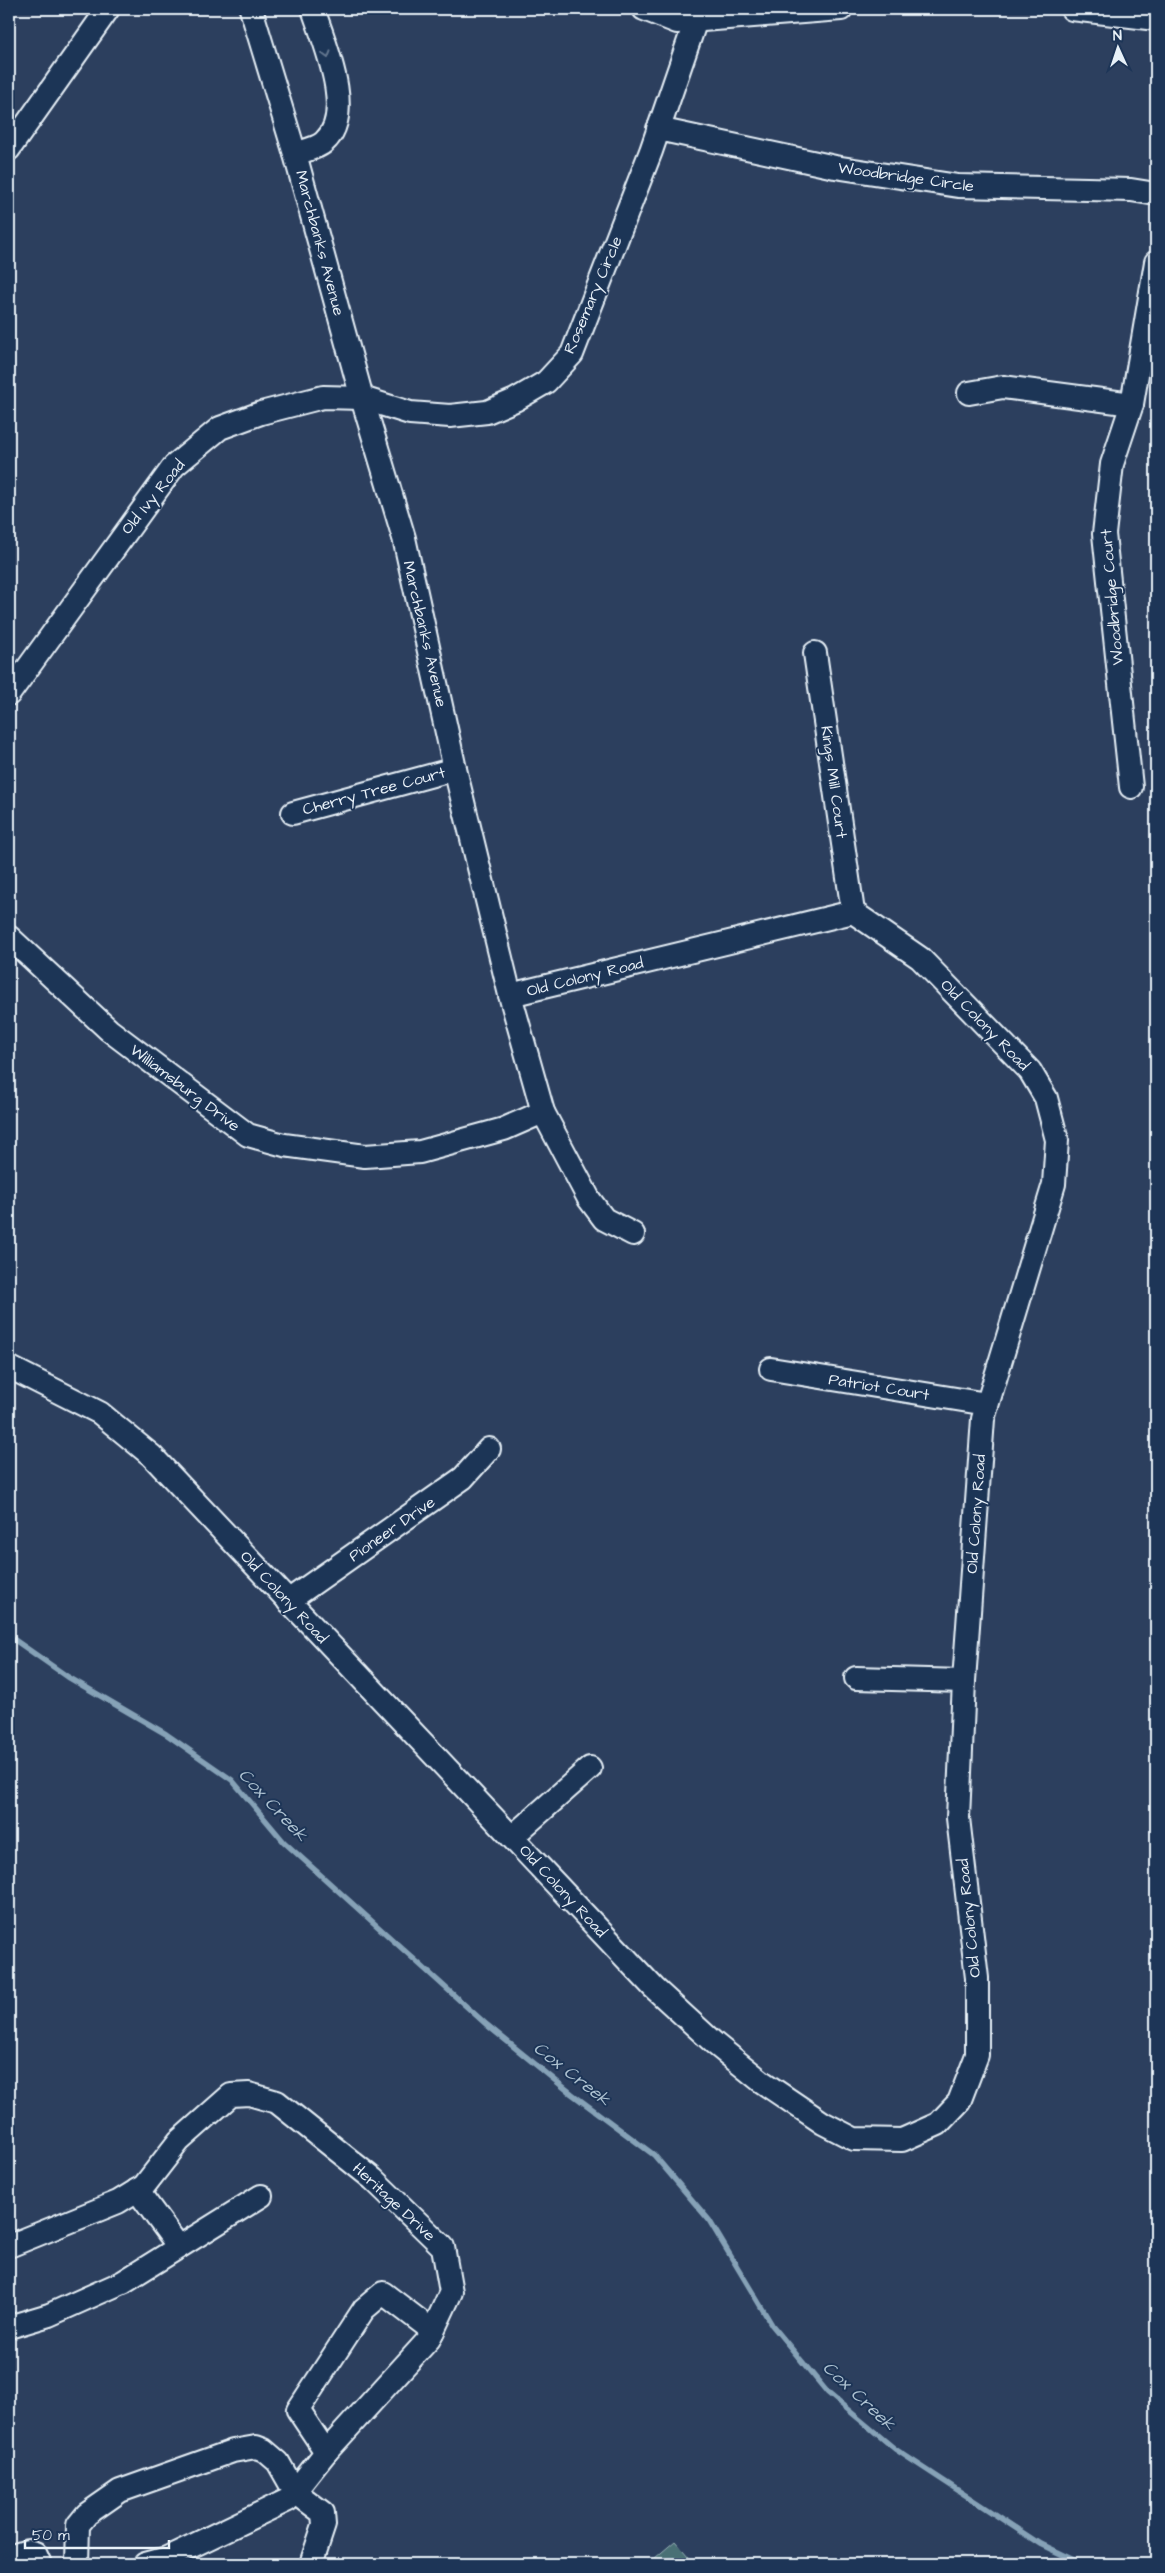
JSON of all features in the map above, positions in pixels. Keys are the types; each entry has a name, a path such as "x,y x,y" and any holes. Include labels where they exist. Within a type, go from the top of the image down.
{"street":[{"path":"9,149 108,9"},
{"name":"Marchbanks Avenue","path":"251,9 295,154 362,398 404,538 455,769 510,995 543,1112 589,1199 604,1219 633,1234"},
{"path":"295,154 324,142 338,120 339,96 313,9"},
{"path":"644,9 677,22 841,9"},
{"path":"1072,9 1156,19"},
{"name":"Rosemary Circle","path":"362,398 410,413 450,416 487,412 515,400 546,382 572,354 658,129 696,20"},
{"name":"Woodbridge Circle","path":"658,129 835,167 958,186 1131,190 1156,194"},
{"name":"Woodbridge Court","path":"1131,787 1104,534 1112,464 1132,404 1156,262"},
{"path":"969,394 1003,387 1132,404"},
{"name":"Old Ivy Road","path":"9,694 174,466 220,428 261,413 323,397 362,398"},
{"name":"Kings Mill Court","path":"815,653 853,912"},
{"name":"Cherry Tree Court","path":"293,813 455,769"},
{"name":"Old Colony Road","path":"9,1367 100,1413 152,1456 654,1988 714,2043 761,2081 823,2123 854,2139 902,2140 938,2124 960,2102 977,2055 977,1978 958,1818 964,1681 983,1419 1054,1184 1058,1140 1054,1119 1046,1098 1030,1071 962,1000 920,958 853,912 510,995"},
{"name":"Williamsburg Drive","path":"9,937 109,1030 248,1135 284,1145 365,1156 411,1153 504,1129 543,1112"},
{"name":"Patriot Court","path":"771,1369 987,1404"},
{"name":"Pioneer Drive","path":"288,1601 462,1478 489,1449"},
{"path":"856,1678 964,1681"},
{"path":"512,1837 590,1768"},
{"name":"Heritage Drive","path":"9,2246 118,2202 144,2186 179,2141 231,2095 249,2094 277,2102 373,2179 443,2247 451,2292 433,2331 423,2346 326,2452 288,2500 168,2558 145,2564"},
{"path":"137,2190 179,2247"},
{"path":"9,2327 49,2315 123,2282 261,2196"},
{"path":"326,2452 298,2410 364,2309 383,2293 433,2331"},
{"path":"77,2564 78,2525 87,2514 120,2491 209,2458 256,2447 264,2450 278,2462 295,2492 323,2513 324,2525 311,2564"},
{"path":"9,2557 28,2551 36,2553 40,2564"}],"green space":[{"path":"675,2541 695,2564 648,2564"}],"waterway":[{"name":"Cox Creek","path":"9,1636 68,1677 166,1734 232,1780 284,1842 487,2025 572,2094 654,2155 709,2220 772,2325 828,2393 895,2449 1040,2544 1082,2564"}]}
